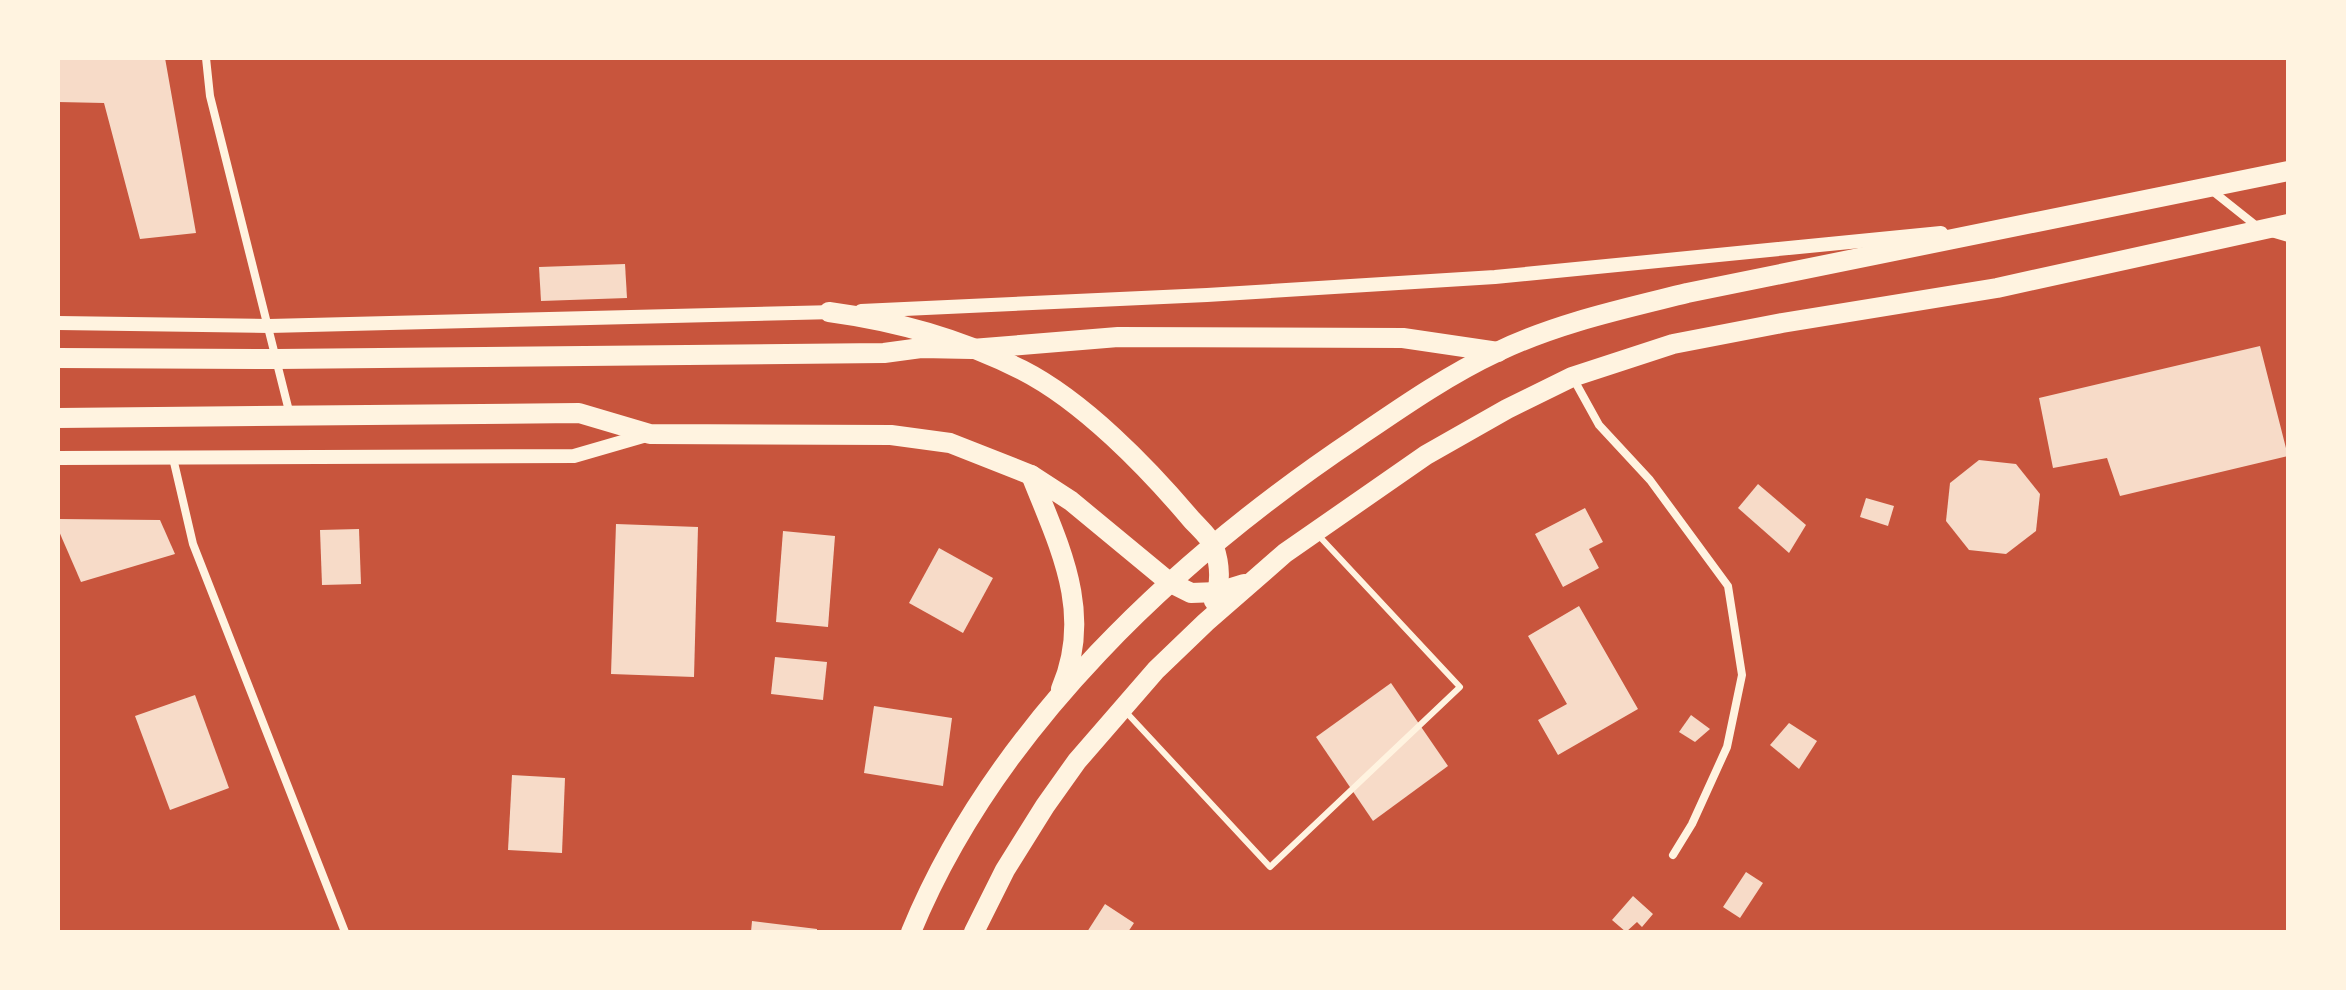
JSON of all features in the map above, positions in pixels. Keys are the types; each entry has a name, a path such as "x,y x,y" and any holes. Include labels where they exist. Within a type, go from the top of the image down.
{"main road":[{"path":"1044,716 1169,582 1213,545 1329,456 1406,404 1498,352 1593,316 1687,293 2288,171"},
{"path":"974,932 1005,870 1045,806 1077,761 1156,670 1254,580 1315,532 1426,455 1507,409 1572,377 1673,344 1997,288 2288,224"},
{"path":"829,312 925,331 1023,370 1067,400 1119,443 1168,492 1213,545 1219,571 1218,592 1206,622"},
{"path":"58,358 884,353 921,348 972,349 1118,337 1403,338 1498,352"},
{"path":"58,418 579,413 650,434 891,435 950,443 1031,475 1071,501 1169,582 1191,593 1218,592 1254,580"},
{"path":"911,932 941,869 982,801 1059,696 1068,672 1074,648 1075,602 1031,475"}],"street":[{"path":"206,58 210,96 290,416"},
{"path":"2209,189 2263,230 2288,238"},
{"path":"58,323 269,326 1002,306 1495,277 2017,226"},
{"path":"1572,377 1599,425 1650,480 1728,586 1742,675 1727,747 1692,824 1673,855"},
{"path":"58,458 574,456 650,434"},
{"path":"173,458 193,544 345,932"}],"lane":[{"path":"1123,709 1270,867 1460,687 1315,532"}],"building":[{"path":"58,58 165,58 196,233 140,239 104,103 58,102"},
{"path":"625,264 627,298 541,301 539,267"},
{"path":"2260,346 2288,456 2120,496 2107,458 2053,468 2039,398"},
{"path":"1979,460 2016,464 2040,494 2036,531 2006,554 1969,550 1946,521 1950,483"},
{"path":"1758,484 1806,525 1789,553 1738,508"},
{"path":"1866,498 1894,506 1888,526 1860,517"},
{"path":"1585,508 1603,542 1589,549 1599,568 1563,587 1535,534"},
{"path":"58,519 160,520 175,554 81,582 58,529"},
{"path":"616,524 698,527 694,677 611,674"},
{"path":"359,529 361,584 322,585 320,530"},
{"path":"783,531 835,536 828,627 776,622"},
{"path":"939,548 993,578 963,633 909,603"},
{"path":"1579,606 1638,709 1558,755 1538,720 1567,704 1528,636"},
{"path":"775,657 827,662 823,700 771,694"},
{"path":"1391,683 1448,766 1373,821 1316,737"},
{"path":"195,695 229,788 170,810 135,716"},
{"path":"874,706 952,718 943,786 864,773"},
{"path":"1691,715 1710,729 1695,742 1679,732"},
{"path":"1789,723 1817,741 1799,769 1770,745"},
{"path":"512,775 565,778 562,853 508,850"},
{"path":"1746,872 1763,883 1740,918 1723,907"},
{"path":"1633,896 1653,914 1642,927 1637,922 1626,932 1612,920"},
{"path":"1105,904 1134,923 1128,932 1087,932"},
{"path":"752,921 817,929 817,932 751,932"}]}
